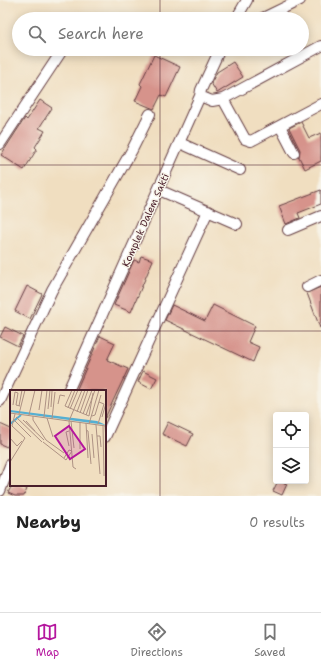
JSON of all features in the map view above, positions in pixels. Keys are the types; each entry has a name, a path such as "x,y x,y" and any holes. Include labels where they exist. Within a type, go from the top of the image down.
{"street":[{"path":"240,12 247,0"},
{"path":"275,12 300,0"},
{"path":"309,52 321,46"},
{"path":"0,144 58,56"},
{"name":"Komplek Dalem Sakti","path":"68,390 180,143 200,96 200,90 217,56"},
{"path":"200,96 212,101 223,99 303,56"},
{"path":"223,99 245,139 251,141 321,104"},
{"path":"0,402 52,290 132,150 150,114"},
{"path":"280,126 294,153"},
{"path":"180,143 240,170"},
{"path":"158,190 237,224"},
{"path":"106,435 208,211"},
{"path":"288,230 321,216"},
{"path":"306,287 321,280"},
{"path":"0,491 10,466"}],"building":[{"path":"154,56 180,67 166,97 161,95 154,109 135,101 142,86 140,84"},
{"path":"233,62 243,77 217,93 211,83 217,72"},
{"path":"40,100 52,108 39,128 45,131 35,147 37,149 24,170 1,155 25,118 27,120"},
{"path":"301,122 309,138 321,133 321,161 305,169 299,157 300,150 289,128"},
{"path":"321,190 321,204 298,213 300,218 286,224 279,206"},
{"path":"141,256 153,260 131,312 114,305 134,260 139,262"},
{"path":"27,286 42,294 30,319 15,311"},
{"path":"321,287 321,328 320,328 307,293"},
{"path":"172,305 205,321 213,305 255,326 248,342 259,347 253,362 165,320"},
{"path":"5,327 23,336 18,346 0,337"},
{"path":"100,336 115,343 107,360 128,369 106,416 106,390 76,390"},
{"path":"143,371 157,378 151,389 138,382"},
{"path":"168,422 193,434 187,446 162,434"},
{"path":"0,424 10,429 10,440 7,447 0,444"},
{"path":"276,484 287,484 282,495 273,491"},
{"path":"12,486 21,486 27,489 24,496 15,496 8,493"}]}
